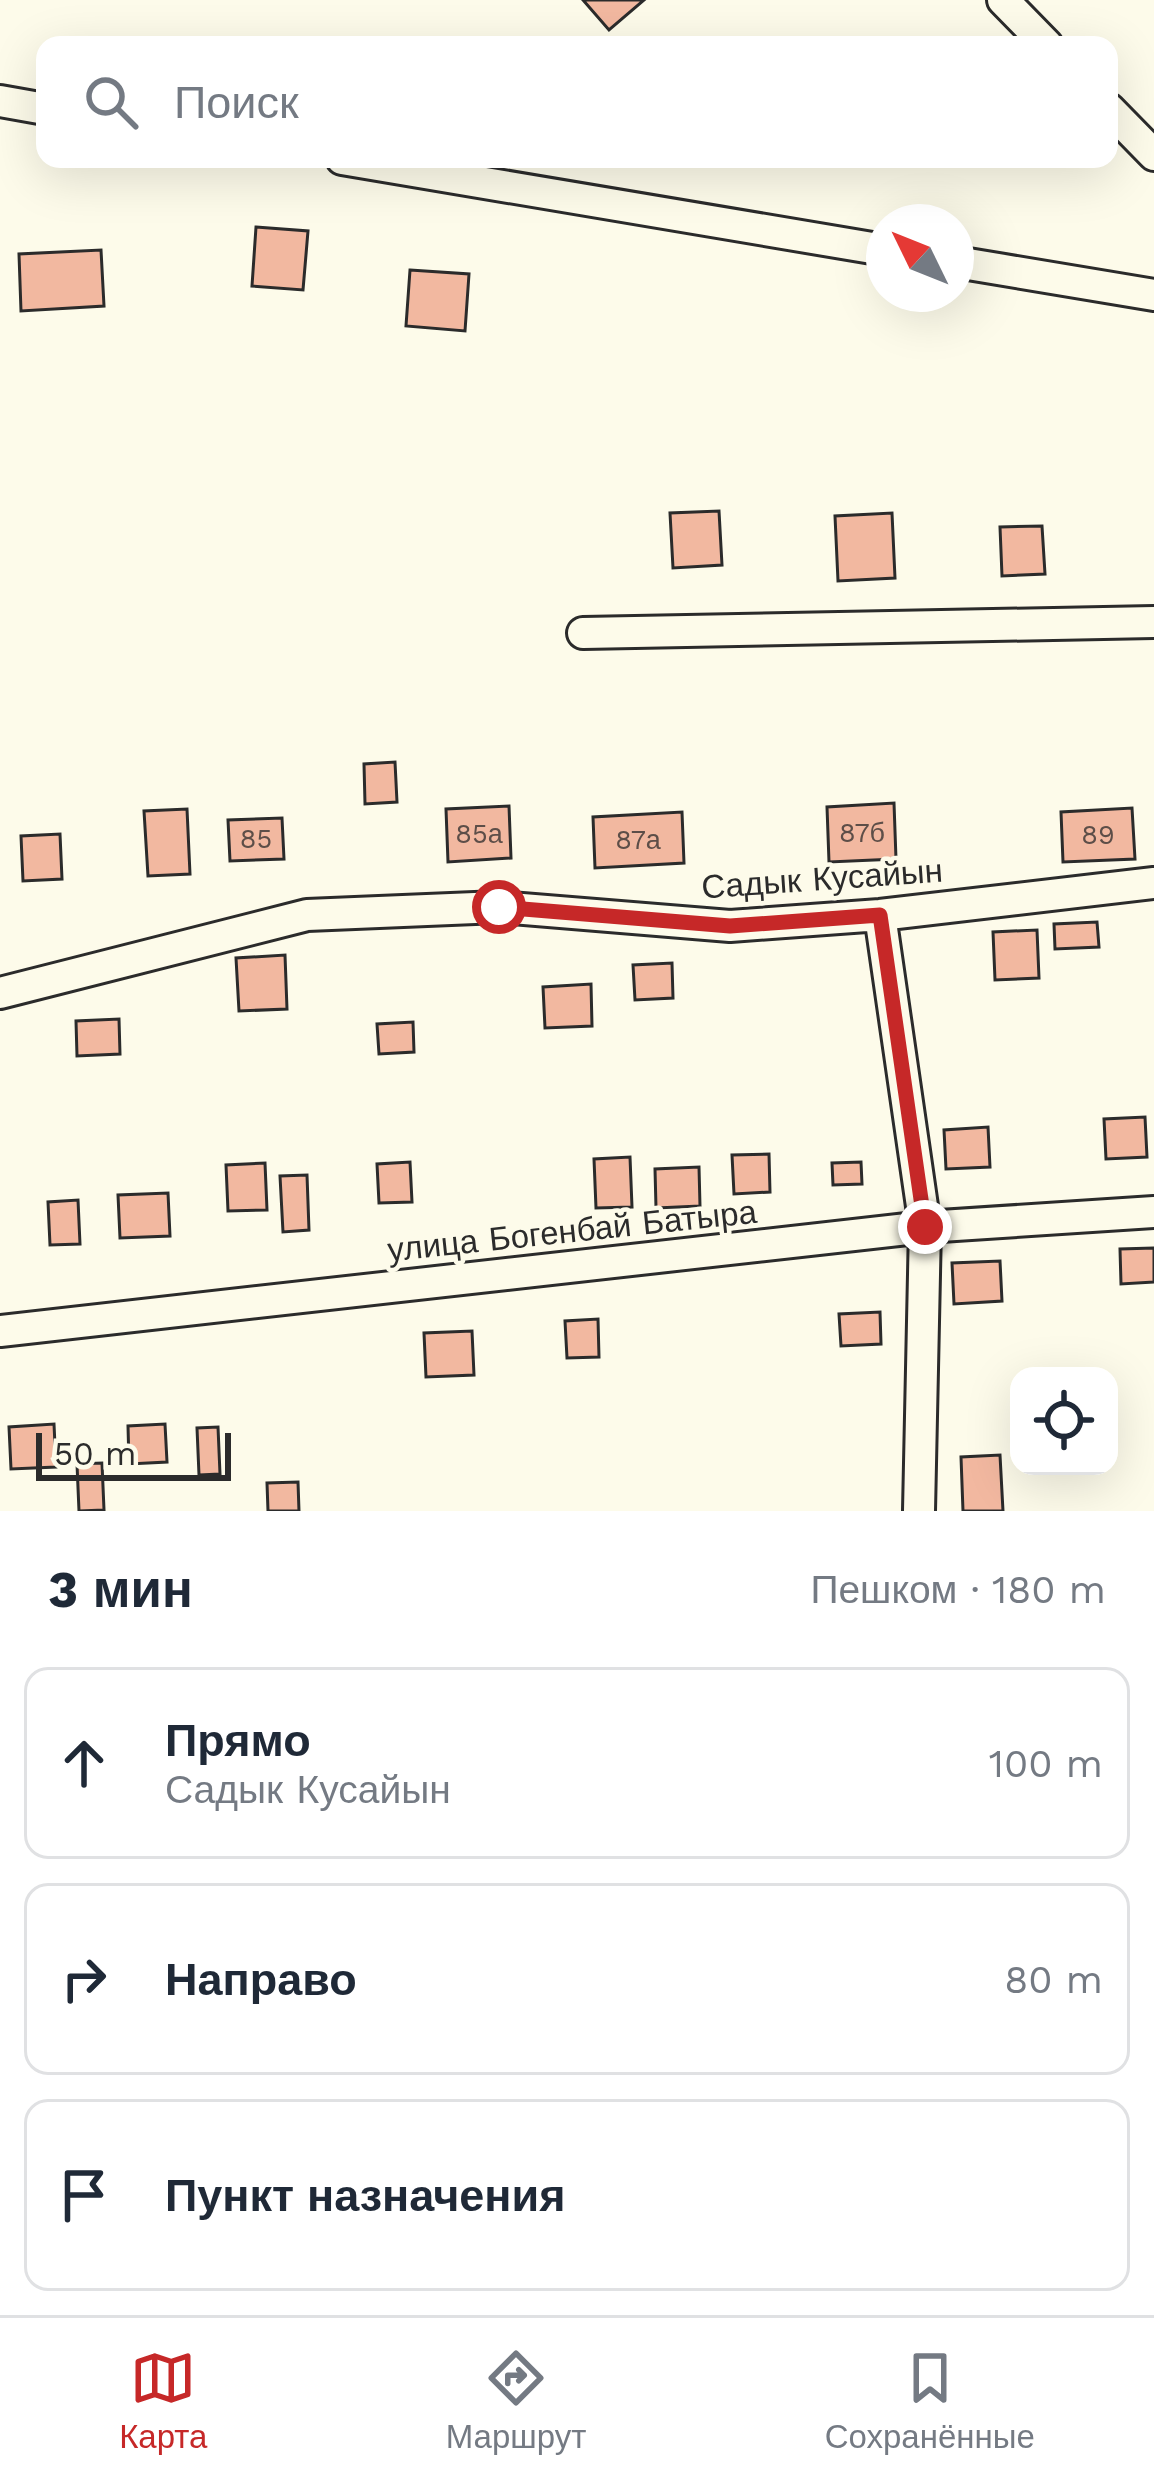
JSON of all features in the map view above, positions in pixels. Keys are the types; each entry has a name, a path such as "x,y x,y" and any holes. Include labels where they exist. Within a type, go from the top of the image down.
{"street":[{"path":"1004,0 1038,36"},
{"path":"0,101 36,107"},
{"path":"1118,118 1154,155"},
{"path":"396,168 866,247"},
{"path":"974,265 1154,296"},
{"path":"583,633 1154,622"},
{"name":"Садык Кусайын","path":"0,993 307,915 499,907 730,926 880,915 1154,883"},
{"path":"880,915 925,1227 919,1511"},
{"name":"улица Богенбай Батыра","path":"0,1331 925,1227 1154,1212"}],"building":[{"path":"583,0 644,0 609,30"},
{"path":"256,227 308,231 303,290 252,286"},
{"path":"101,250 104,306 21,311 19,254"},
{"path":"410,270 469,274 465,331 406,326"},
{"path":"719,511 722,565 673,568 670,513"},
{"path":"892,513 895,578 838,581 835,516"},
{"path":"1042,526 1045,574 1002,576 1000,527"},
{"path":"395,762 397,802 365,804 364,764"},
{"path":"894,803 896,859 829,862 827,807"},
{"path":"509,806 511,858 448,862 446,809"},
{"path":"1132,808 1135,859 1063,862 1061,812"},
{"path":"187,809 190,874 148,876 144,811"},
{"path":"682,812 684,863 595,868 593,817"},
{"path":"282,818 284,859 230,861 228,820"},
{"path":"60,834 62,879 23,881 21,836"},
{"path":"1097,922 1099,947 1055,949 1054,924"},
{"path":"1037,930 1039,978 995,980 993,932"},
{"path":"285,955 287,1009 239,1011 236,958"},
{"path":"672,963 673,998 635,1000 633,965"},
{"path":"591,984 592,1026 545,1028 543,987"},
{"path":"119,1019 120,1054 77,1056 76,1021"},
{"path":"413,1022 414,1052 379,1054 377,1024"},
{"path":"1145,1117 1147,1157 1106,1159 1104,1119"},
{"path":"988,1127 990,1167 946,1169 944,1130"},
{"path":"769,1154 770,1192 734,1194 732,1155"},
{"path":"630,1157 632,1207 596,1208 594,1159"},
{"path":"410,1162 412,1202 379,1203 377,1164"},
{"path":"861,1162 862,1184 833,1185 832,1163"},
{"path":"265,1163 267,1210 228,1211 226,1165"},
{"path":"699,1167 700,1206 656,1208 655,1169"},
{"path":"307,1175 309,1230 283,1232 280,1176"},
{"path":"168,1193 170,1236 120,1238 118,1195"},
{"path":"78,1200 80,1244 50,1245 48,1202"},
{"path":"1154,1248 1154,1282 1121,1284 1120,1249"},
{"path":"1000,1261 1002,1301 954,1304 952,1263"},
{"path":"880,1312 881,1344 841,1346 839,1314"},
{"path":"598,1319 599,1357 567,1358 565,1321"},
{"path":"472,1331 474,1375 426,1377 424,1333"},
{"path":"54,1424 56,1467 11,1469 9,1427"},
{"path":"165,1424 167,1462 129,1464 128,1426"},
{"path":"218,1427 220,1474 199,1475 197,1428"},
{"path":"1000,1455 1003,1511 963,1511 961,1457"},
{"path":"102,1463 104,1510 79,1511 77,1464"},
{"path":"298,1482 299,1511 268,1511 267,1483"}],"route":[{"path":"499,907 730,926 880,915 925,1227"}]}
